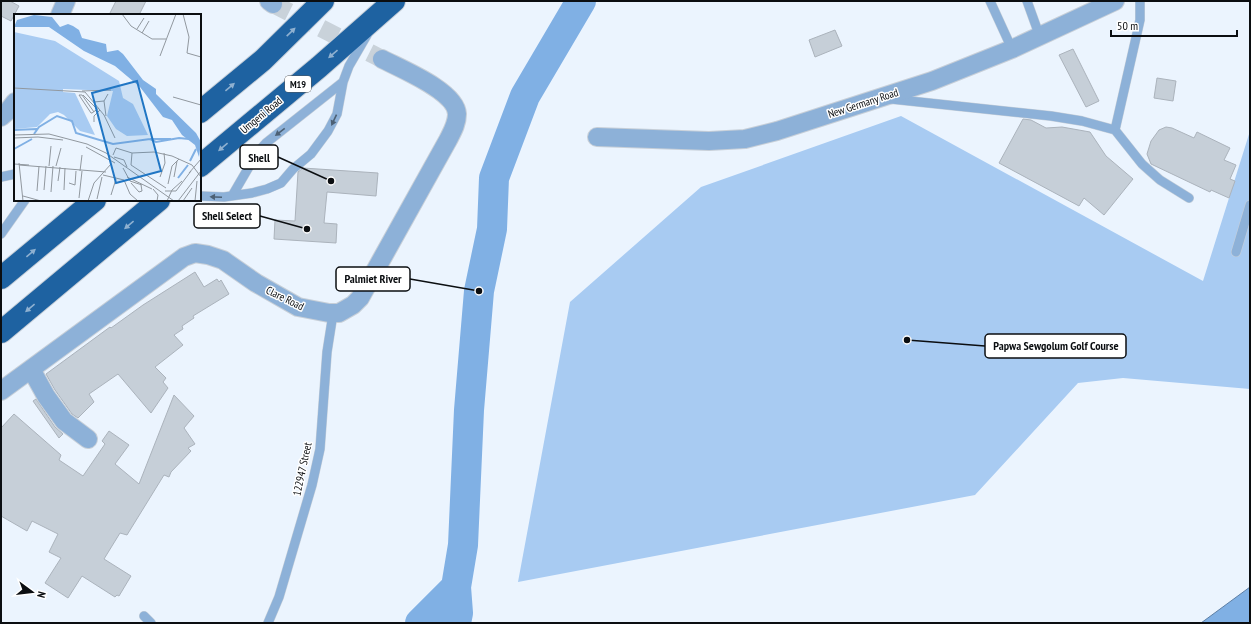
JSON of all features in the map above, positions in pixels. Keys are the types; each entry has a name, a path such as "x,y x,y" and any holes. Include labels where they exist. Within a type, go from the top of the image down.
{"highway":[{"path":"201,111 263,60 323,1"},
{"name":"Umgeni Road","path":"201,165 394,1"},
{"path":"1,278 94,201"},
{"path":"1,332 158,201"}],"street":[{"name":"New Germany Road","path":"597,137 709,141 745,139 804,123 932,81 1040,37 1115,1"},
{"path":"333,314 345,311 360,298 456,124 456,106 450,98 438,88 382,59"},
{"path":"1,117 14,103"},
{"name":"Clare Road","path":"1,391 184,257 195,253 208,255 223,260 256,283 298,307 333,314"},
{"path":"31,369 46,396 64,421 88,439"}],"lane":[{"path":"990,1 1012,49"},
{"path":"1027,1 1040,37"},
{"path":"1115,130 1140,20 1140,1"},
{"path":"201,196 224,197 252,193 281,184 293,169 310,154 328,132 337,114 343,82 349,66 377,16"},
{"path":"232,196 257,153 266,143 343,82"},
{"path":"880,98 1052,116 1082,121 1115,130 1142,164 1160,180 1189,198"},
{"path":"1,177 14,174"},
{"path":"1,234 24,201"},
{"path":"1236,252 1250,205"},
{"name":"122947 Street","path":"268,623 278,597 312,485 320,449 327,352 333,314"}],"shaded area":[{"path":"901,116 1203,281 1250,131 1250,389 1123,378 1078,383 975,495 518,582 570,302 701,187"},
{"path":"1250,587 1250,623 1201,623"}],"building":[{"path":"1,1 10,1 19,6 11,21 1,16"},
{"path":"116,1 146,1 140,14 110,14"},
{"path":"835,30 842,46 815,57 809,40"},
{"path":"1073,49 1099,101 1086,107 1059,55"},
{"path":"1157,78 1176,81 1173,101 1154,98"},
{"path":"1023,119 1031,120 1046,128 1062,127 1090,132 1106,156 1133,179 1104,215 1084,198 1079,206 999,163"},
{"path":"1166,127 1172,128 1194,138 1197,132 1230,148 1224,160 1236,165 1230,179 1235,181 1229,198 1211,190 1210,192 1151,164 1147,154 1151,141 1159,130"},
{"path":"303,168 378,173 376,196 327,192 324,223 337,224 336,243 274,239 275,220 295,221 298,172"},
{"path":"195,272 204,287 217,279 219,282 221,280 229,294 193,316 194,318 182,326 183,329 174,335 183,345 155,367 166,378 163,382 168,388 151,413 118,374 89,394 94,402 78,418 72,414 46,374 110,327 111,328 143,305"},
{"path":"174,395 194,416 184,428 195,444 188,448 191,451 171,472 169,477 164,475 127,535 120,533 104,559 131,576 119,596 117,595 115,597 82,576 68,598 45,583 61,558 49,552 58,534 32,521 27,531 1,516 1,428 14,414 61,455 59,460 83,476 105,444 102,441 109,431 129,445 115,464 139,484"},
{"path":"36,399 55,427 63,434 59,438 33,401"}],"waterway":[{"path":"420,623 456,587 463,545 469,410 479,291 492,229 494,178 525,96 581,1"},
{"path":"456,587 458,613 456,623"}],"tunnel":[{"path":"273,4 382,59"}],"place":[{"name":"Shell","path":"331,181"},
{"name":"Shell Select","path":"307,229"},
{"name":"Palmiet River","path":"479,291"},
{"name":"Papwa Sewgolum Golf Course","path":"907,340"}]}
